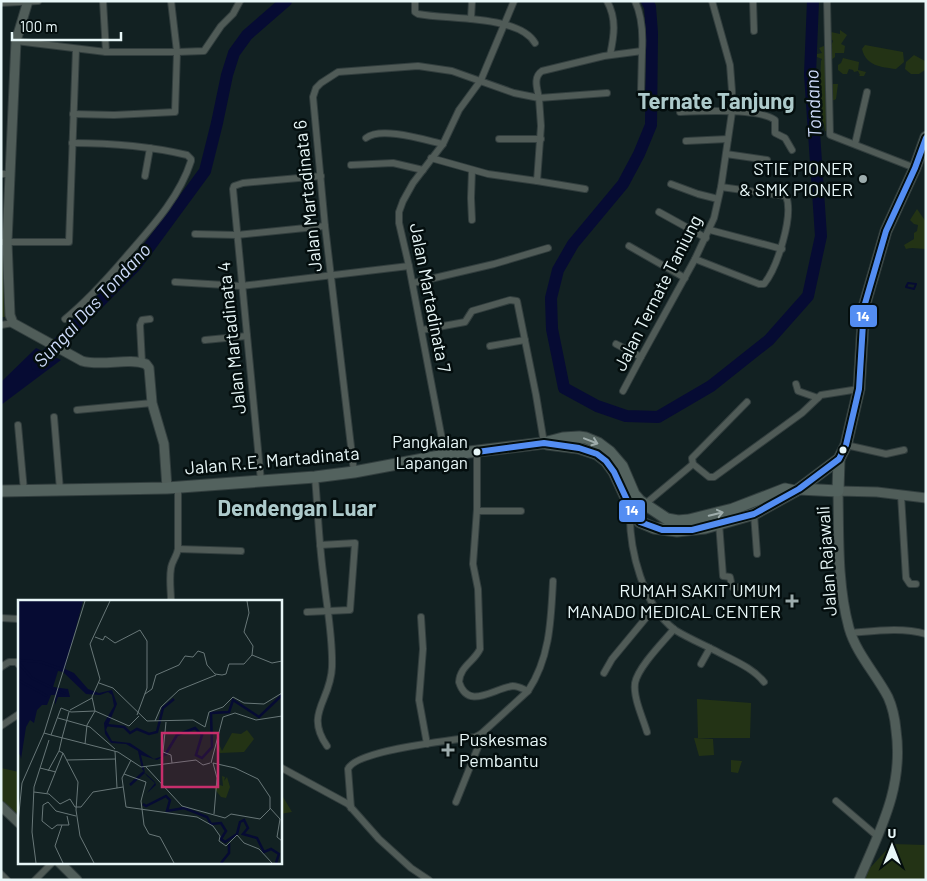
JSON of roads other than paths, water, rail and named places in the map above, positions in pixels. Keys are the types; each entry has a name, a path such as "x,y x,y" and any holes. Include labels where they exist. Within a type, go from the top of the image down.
{"highway":[{"path":"797,490 838,491 839,459 846,445 859,389 864,307 886,231 915,168 926,137"},
{"name":"Jalan R.E. Martadinata","path":"1,491 173,488 315,477 354,472 445,455 579,437 598,442 610,452 622,466 634,494 644,505 662,517 678,521 690,520 732,509 785,489 797,490"},
{"name":"Jalan R.E. Martadinata","path":"544,443 579,448 597,454 606,461 614,472 634,515 640,522 662,530 692,530 754,514 797,490"},
{"path":"797,490 839,459"}],"street":[{"path":"1,3 38,1"},
{"path":"103,1 106,52"},
{"path":"73,114 114,115 175,112 177,52 171,1"},
{"path":"16,40 106,52 204,50 221,26 233,14 240,1"},
{"path":"415,1 415,12 418,14 448,19 471,19 504,24 528,34 535,43"},
{"path":"471,19 472,1"},
{"name":"Jalan Martadinata 7","path":"445,455 422,330 398,223 399,212 403,201 423,170 443,144 459,110 481,80 514,1"},
{"path":"607,1 614,21 614,34 610,55"},
{"path":"636,1 642,26 641,92"},
{"name":"Jalan Ternate Taniung","path":"623,391 710,230 721,186 732,112 730,65 712,1"},
{"path":"753,1 754,31"},
{"path":"828,1 830,133 832,136 915,168"},
{"path":"13,323 9,306 4,242 5,174 16,40 28,2"},
{"path":"4,242 69,242 76,49"},
{"path":"538,181 541,139 537,76 542,71 610,55 642,51"},
{"name":"Jalan Martadinata 6","path":"354,472 325,226 314,92 321,83 338,72 418,66 452,71 481,80"},
{"path":"481,80 514,93 539,98 607,93"},
{"path":"855,144 867,92"},
{"path":"680,112 756,113 774,118 774,132 785,138 792,150"},
{"path":"366,138 370,135 391,134 443,144"},
{"path":"499,139 541,139"},
{"path":"686,141 728,139"},
{"path":"65,318 98,289 146,234 168,206 191,161 189,156 150,148 122,144 72,143"},
{"path":"145,176 150,148"},
{"path":"726,154 768,160"},
{"path":"431,158 472,170 585,189"},
{"path":"351,165 393,163 423,170"},
{"path":"472,170 472,220"},
{"name":"Jalan Martadinata 4","path":"261,481 241,286 234,186 243,183 321,176"},
{"path":"671,184 718,199"},
{"path":"696,259 759,284 764,284 782,249 788,202 786,196 721,186"},
{"path":"659,212 706,238"},
{"path":"195,234 237,235 325,226"},
{"path":"710,230 782,249"},
{"path":"629,246 685,278"},
{"path":"412,284 494,264 548,248"},
{"path":"175,282 241,286 409,266"},
{"path":"422,330 465,322 470,312 476,309 512,299 518,303 544,443"},
{"path":"142,363 140,325 142,320 150,319"},
{"path":"1,324 13,323 24,328 82,362 100,364 142,363 148,368 152,403 156,421 163,437 173,488 178,549 169,581 171,600"},
{"path":"205,340 247,336"},
{"path":"490,346 525,340"},
{"path":"616,344 640,357"},
{"path":"796,384 798,391 818,398"},
{"path":"747,402 692,459 693,464 709,477 714,476 802,413 826,393 859,389"},
{"path":"77,410 152,403"},
{"path":"54,417 60,490"},
{"path":"18,426 24,490"},
{"path":"846,445 886,454 904,450"},
{"path":"477,452 477,511 473,564 478,590 480,649 478,654 462,670 459,682 465,692 473,697 488,695 515,686 528,692"},
{"path":"644,505 693,464"},
{"path":"315,477 320,545 332,654 332,681 318,714 317,728 319,735 327,746"},
{"path":"838,491 868,491 926,498"},
{"name":"Jalan Rajawali","path":"838,491 844,605 851,633 867,664 889,699 898,740 897,779 887,813 859,880"},
{"path":"634,494 630,507 631,535 638,568 644,586 655,607 674,629 758,675 764,682"},
{"path":"901,495 906,578 910,584 916,584"},
{"path":"477,511 521,511"},
{"path":"754,514 758,554"},
{"path":"719,523 723,576 730,577 732,587 763,589"},
{"path":"306,612 350,610 356,545 353,542 320,545"},
{"path":"178,549 242,552"},
{"path":"351,808 348,769 351,764 373,754 481,734 528,692 546,652 553,581"},
{"path":"604,673 612,659 655,607"},
{"path":"421,617 423,649 419,700 427,744"},
{"path":"1,618 18,619"},
{"path":"647,732 636,694 635,682 650,657 674,629"},
{"path":"851,633 905,630 926,634"},
{"path":"701,664 710,648"},
{"path":"1,667 9,662 16,662 18,664"},
{"path":"1,726 18,715"},
{"path":"456,802 480,742 481,734"},
{"path":"281,768 342,800 389,849 411,868 429,880"},
{"path":"836,801 877,836"},
{"path":"1,806 18,822"},
{"path":"35,880 51,864"},
{"path":"61,864 77,880"},
{"path":"1,874 6,880"}],"waterway":[{"name":"Sungai Das Tondano","path":"37,365 136,265 205,171 227,75 234,53 247,35 286,1"},
{"name":"Sungai Das Tondano","path":"647,1 650,7 652,33 651,125 639,154 623,184 573,244 558,270 551,298 552,329 564,388 597,406 626,416 658,417 711,386 769,340 808,296 821,236 810,74 813,1"},
{"path":"908,283 916,284 914,289 906,287 908,283"}],"place":[{"name":"STIE PIONER & SMK PIONER","path":"863,179"},
{"name":"Pangkalan Lapangan","path":"477,452"},
{"name":"RUMAH SAKIT UMUM MANADO MEDICAL CENTER","path":"792,601"},
{"name":"Puskesmas Pembantu","path":"448,750"}],"district":[{"name":"Ternate Tanjung","path":"716,101"},
{"name":"Dendengan Luar","path":"297,508"}],"water label":[{"name":"Tondano","path":"813,104"}]}
